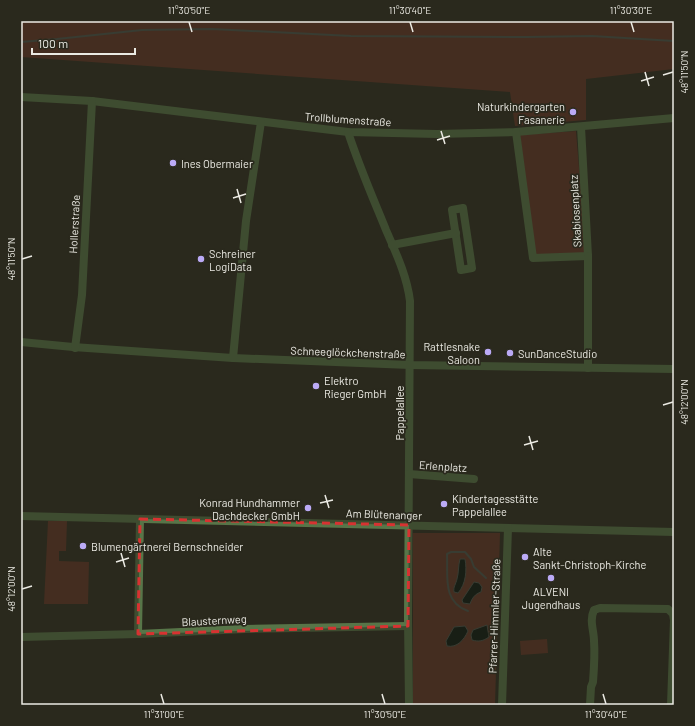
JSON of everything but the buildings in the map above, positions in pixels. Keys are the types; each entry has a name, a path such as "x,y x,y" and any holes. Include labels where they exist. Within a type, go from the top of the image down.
{"street":[{"name":"Trollblumenstraße","path":"21,97 92,101 348,132 437,134 516,132 674,118"},
{"name":"Hollerstraße","path":"76,348 82,295 92,101"},
{"path":"232,358 246,221 261,122"},
{"name":"Skabiosenplatz","path":"516,132 534,258 588,256 581,127"},
{"name":"Pappelallee","path":"348,132 358,162 402,268 410,295 409,705"},
{"path":"462,208 472,268 461,270 456,233 452,210 462,208"},
{"path":"392,245 456,233"},
{"path":"588,256 588,368"},
{"name":"Schneeglöckchenstraße","path":"21,342 76,348 232,358 410,365 674,369"},
{"name":"Erlenplatz","path":"409,474 474,479"},
{"name":"Am Blütenanger","path":"21,516 674,532"},
{"path":"138,634 140,518"},
{"name":"Pfarrer-Himmler-Straße","path":"502,705 508,528"},
{"path":"590,705 591,687 593,682 594,641 592,631 592,615 594,610 600,608 668,609 673,614 671,705"},
{"name":"Blausternweg","path":"21,637 245,629 408,626"}],"highlighted area":[{"path":"140,519 409,525 408,626 138,634"}],"shaded area":[{"path":"21,21 674,21 674,69 586,79 586,120 515,126 510,92 21,57"},
{"path":"576,131 586,253 535,255 520,135"},
{"path":"48,521 67,521 66,551 59,551 59,561 89,562 88,604 44,604"},
{"path":"413,533 500,533 495,705 413,705"},
{"path":"460,559 465,559 466,572 463,585 458,593 454,592 454,587 457,581"},
{"path":"474,582 479,583 482,587 481,592 474,596 470,604 463,603 462,600"},
{"path":"487,625 489,637 481,641 472,640 471,635 473,630"},
{"path":"465,626 468,631 462,640 457,645 447,646 446,641 454,627"},
{"path":"547,639 548,653 521,655 520,641"}],"waterway":[{"path":"21,42 142,30 212,29 351,36 592,36 674,41"},
{"path":"468,611 460,607 450,595 447,579 447,554 451,552 465,552 471,559 474,567 486,578"}],"place":[{"name":"Naturkindergarten Fasanerie","path":"573,112"},
{"name":"Ines Obermaier","path":"173,163"},
{"name":"Schreiner LogiData","path":"201,259"},
{"name":"Rattlesnake Saloon","path":"488,352"},
{"name":"SunDanceStudio","path":"510,353"},
{"name":"Elektro Rieger GmbH","path":"316,386"},
{"name":"Kindertagesstätte Pappelallee","path":"444,504"},
{"name":"Konrad Hundhammer Dachdecker GmbH","path":"308,508"},
{"name":"Blumengärtnerei Bernschneider","path":"83,546"},
{"name":"Alte Sankt-Christoph-Kirche","path":"525,557"},
{"name":"ALVENI Jugendhaus","path":"551,578"}]}
